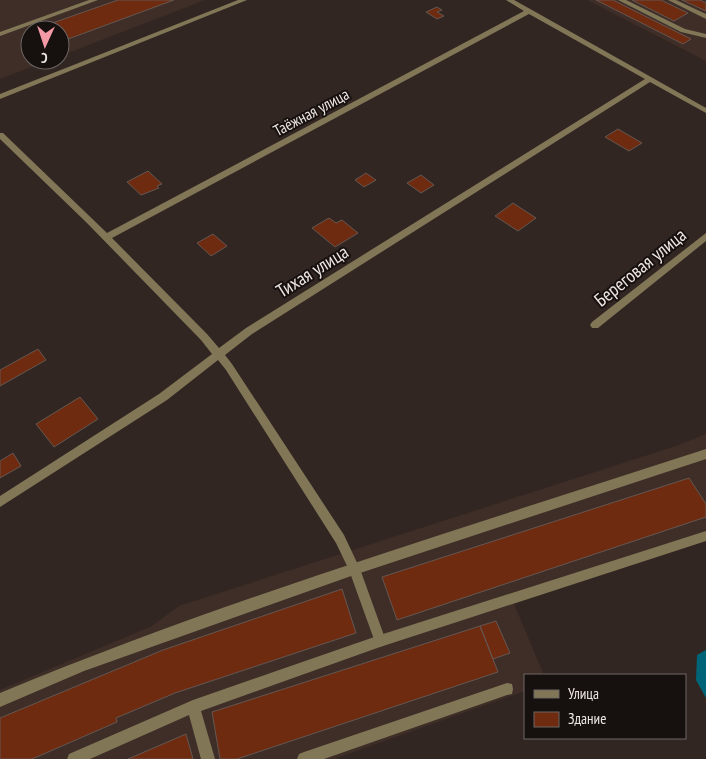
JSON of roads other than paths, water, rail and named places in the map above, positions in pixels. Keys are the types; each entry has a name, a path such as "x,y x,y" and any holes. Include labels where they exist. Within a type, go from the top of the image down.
{"street":[{"path":"0,34 95,0"},
{"path":"0,97 244,0"},
{"path":"509,0 706,110"},
{"path":"621,0 683,31 706,36"},
{"path":"671,0 706,17"},
{"name":"Таёжная улица","path":"106,237 530,11"},
{"name":"Тихая улица","path":"0,502 164,397 249,331 650,79"},
{"path":"0,135 106,237 229,367 316,498 340,538 354,568 380,641"},
{"name":"Береговая улица","path":"595,325 706,236"},
{"path":"0,700 84,665 354,568 706,454"},
{"path":"74,759 194,707 380,641 706,536"},
{"path":"304,759 507,689"},
{"path":"194,707 208,759"}],"water":[{"path":"706,650 706,698 696,680 697,655"}]}
